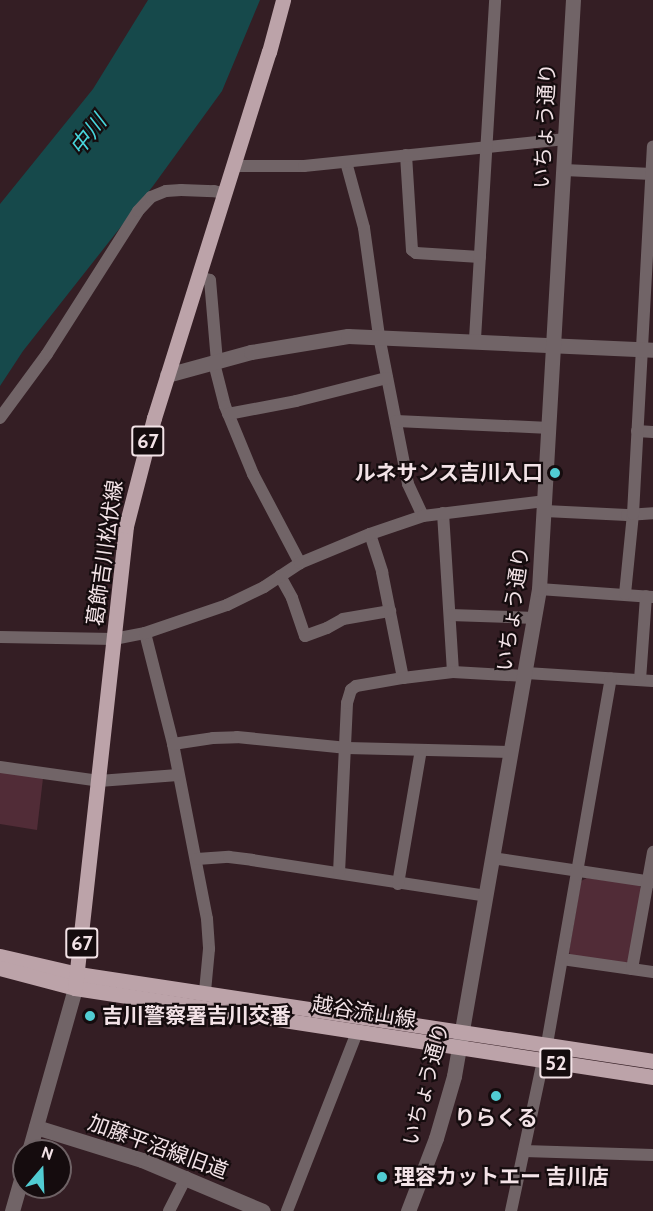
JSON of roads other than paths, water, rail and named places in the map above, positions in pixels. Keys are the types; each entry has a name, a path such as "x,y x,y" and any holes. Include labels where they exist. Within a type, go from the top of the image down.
{"main road":[{"name":"葛飾吉川松伏線","path":"77,981 126,526 167,375 225,194 283,0"},
{"name":"越谷流山線","path":"0,956 77,981 204,991 653,1061"},
{"name":"越谷流山線","path":"0,968 357,1032 653,1077"}],"street":[{"path":"475,339 495,0"},
{"name":"いちょう通り","path":"408,1211 436,1138 460,1047 539,589 573,0"},
{"path":"233,166 263,168 346,162 566,138"},
{"path":"625,594 638,431 648,349 653,147"},
{"path":"406,155 412,250 416,253 480,257"},
{"path":"346,162 364,228 379,336 408,484 423,516"},
{"path":"564,170 652,174"},
{"path":"0,418 47,354 138,211 151,197 166,191 181,190 225,194"},
{"path":"198,277 210,280 216,363 228,414 253,474 300,563"},
{"path":"167,375 313,340 348,336 475,339 648,349"},
{"path":"228,414 296,401 387,378"},
{"path":"396,421 550,428"},
{"path":"638,431 653,432"},
{"path":"0,637 114,639 145,633 227,605 264,587 300,563 370,534 423,516 545,506 633,514 653,513"},
{"path":"443,513 453,672"},
{"path":"370,534 404,678"},
{"path":"280,576 292,598 305,636 343,619 390,611"},
{"path":"339,873 347,748 347,703 351,690 356,687 404,678 453,672 647,681 649,596 539,589"},
{"path":"450,615 535,618"},
{"path":"145,633 173,744 207,919 209,949 204,991"},
{"path":"547,1044 611,679"},
{"path":"173,744 237,737 347,748 511,752"},
{"path":"398,884 421,750"},
{"path":"0,767 99,781 178,776"},
{"path":"632,969 650,882 653,852"},
{"path":"197,859 229,857 486,896"},
{"path":"492,858 650,882"},
{"path":"562,959 653,972"},
{"path":"32,1139 77,981"},
{"path":"287,1211 357,1032"},
{"path":"511,1211 543,1061"},
{"name":"加藤平沼線旧道","path":"36,1127 186,1177 263,1211"},
{"path":"524,1151 653,1155"},
{"path":"169,1211 186,1177"}],"water":[{"name":"中川","path":"148,0 260,0 222,91 153,186 23,351 0,386 0,204 93,89"}],"place":[{"name":"ルネサンス吉川入口","path":"555,473"},
{"name":"吉川警察署吉川交番","path":"90,1016"},
{"name":"りらくる","path":"496,1096"},
{"name":"理容カットエー 吉川店","path":"382,1177"}]}
